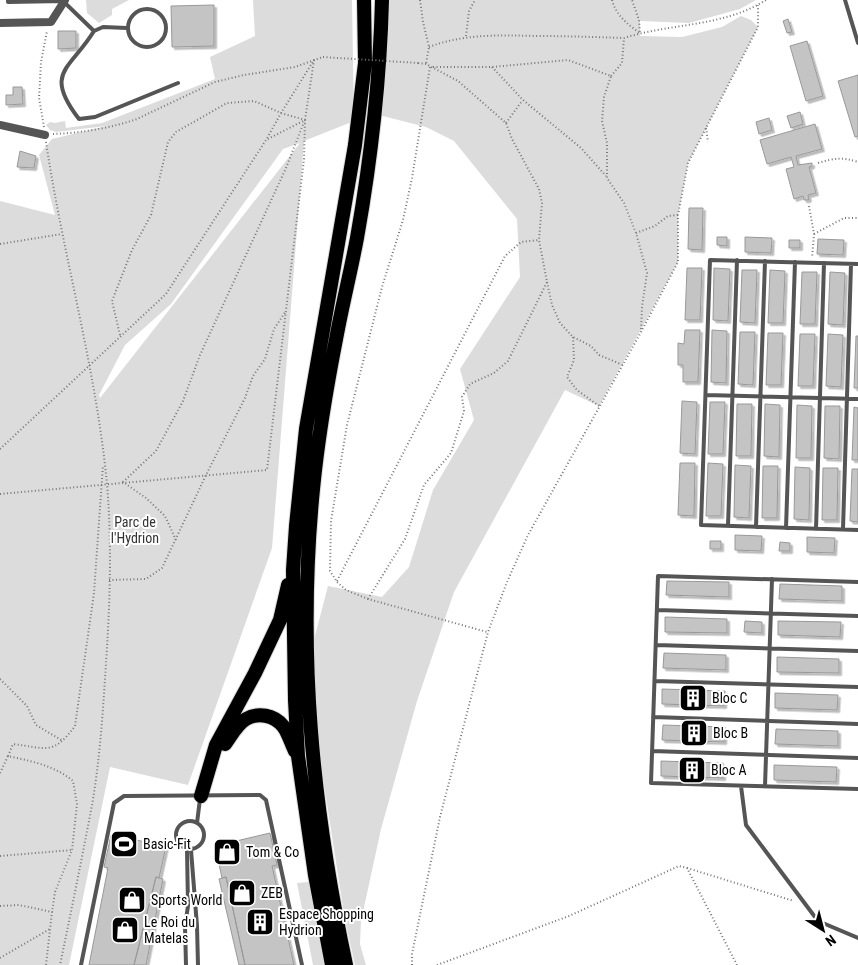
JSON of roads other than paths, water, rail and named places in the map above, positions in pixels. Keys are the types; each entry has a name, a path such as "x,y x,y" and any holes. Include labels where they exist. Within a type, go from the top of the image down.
{"highway":[{"path":"332,965 315,875 298,756 293,647 293,570 306,429 356,145 365,63 364,0"},
{"path":"375,0 375,112"},
{"path":"346,965 319,818 312,752 305,629 313,488 337,334 367,178 375,112 382,0"},
{"path":"201,796 216,745 255,673 280,620 284,596 293,570"},
{"path":"201,796 212,778 225,744 246,719 260,715 272,718 283,726 298,756"}],"street":[{"path":"0,23 51,22 64,1"},
{"path":"0,125 45,135"}],"lane":[{"path":"8,0 8,2 64,1 94,31"},
{"path":"845,0 858,43"},
{"path":"148,8 160,13 166,24 164,37 160,42 148,47 136,44 131,40 127,28 131,16 142,9 148,8"},
{"path":"127,28 103,27 94,31 63,73 60,83 69,106 79,119 95,116 178,83"},
{"path":"858,264 710,260 702,525 858,530"},
{"path":"728,526 737,260"},
{"path":"756,527 765,261"},
{"path":"786,528 795,262"},
{"path":"816,529 824,263"},
{"path":"843,530 851,264"},
{"path":"706,394 858,399"},
{"path":"858,582 658,576 651,783 858,789"},
{"path":"765,786 772,580"},
{"path":"657,610 858,616"},
{"path":"656,645 858,651"},
{"path":"655,681 858,687"},
{"path":"653,717 858,724"},
{"path":"652,752 858,758"},
{"path":"741,786 746,824 818,921 858,938"},
{"path":"80,965 114,803 124,796 260,795 266,800 302,965"},
{"path":"197,823 201,796"},
{"path":"192,821 202,828 204,836 198,847 189,850 178,845 175,832 184,822 192,821"},
{"path":"186,965 185,926 188,906 189,850"},
{"path":"189,850 197,926 198,965"},
{"path":"186,950 197,951"}],"place":[{"name":"Bloc C","path":"693,698"},
{"name":"Bloc B","path":"694,733"},
{"name":"Bloc A","path":"692,770"},
{"name":"Basic-Fit","path":"124,844"},
{"name":"Tom & Co","path":"227,852"},
{"name":"ZEB","path":"242,893"},
{"name":"Sports World","path":"132,900"},
{"name":"Espace Shopping Hydrion","path":"260,922"},
{"name":"Le Roi du Matelas","path":"125,930"}],"park label":[{"name":"Parc de l'Hydrion","path":"135,530"}]}
